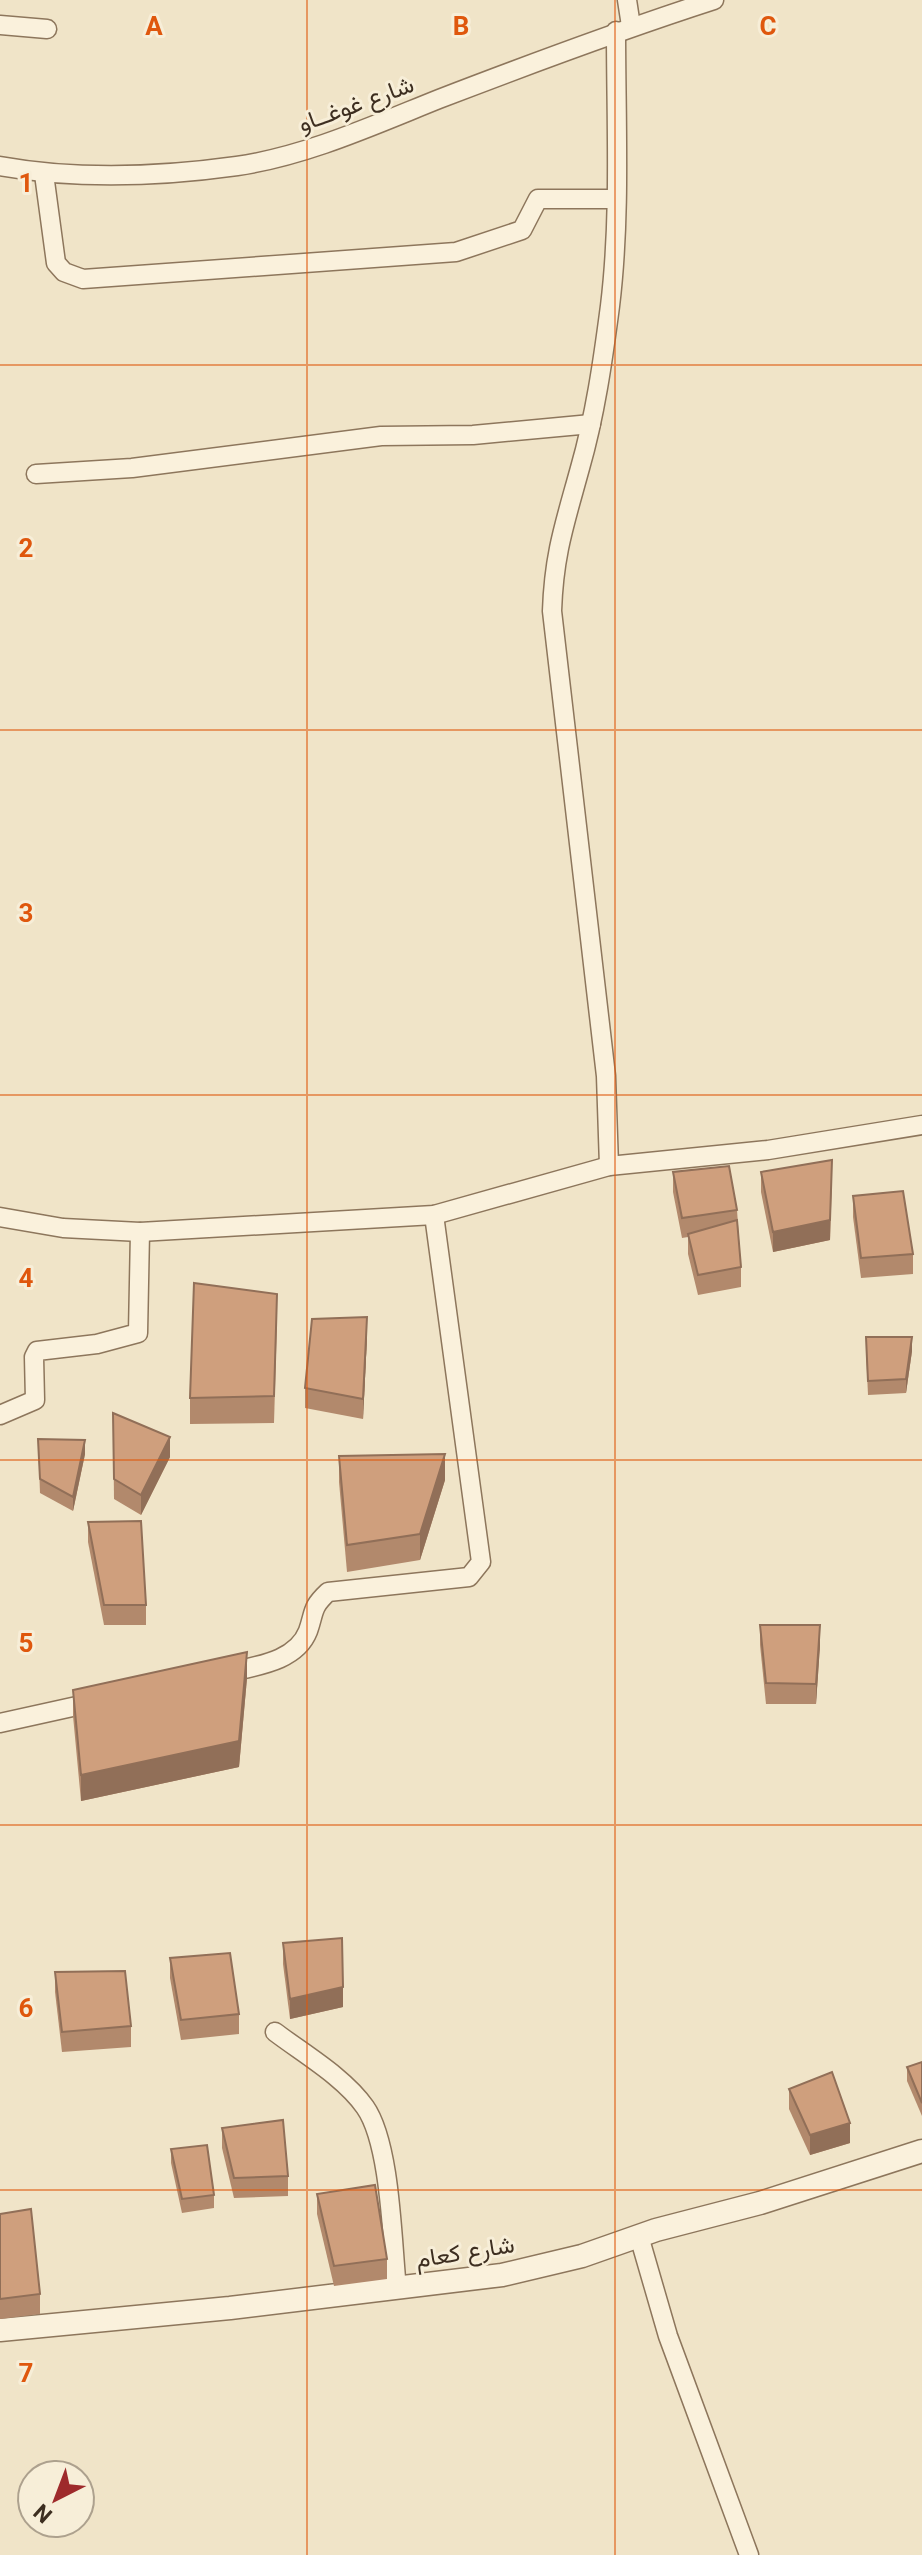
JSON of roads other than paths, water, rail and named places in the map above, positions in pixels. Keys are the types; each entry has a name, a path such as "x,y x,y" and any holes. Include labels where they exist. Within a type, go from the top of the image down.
{"street":[{"path":"609,1166 606,1076 552,611 553,569 562,523 591,424 610,304 627,0"},
{"name":"شارع غوغــاو","path":"0,166 44,174 116,177 238,166 337,138 623,29 714,0"},
{"path":"0,25 47,29"},
{"path":"44,174 56,263 64,272 83,279 456,252 522,230 538,199 615,199"},
{"path":"36,474 132,468 381,436 473,435 591,424"},
{"path":"0,1217 63,1228 140,1232 434,1215 609,1166 768,1150 922,1125"},
{"path":"201,1678 263,1664 293,1653 308,1633 313,1605 328,1592 469,1577 481,1562 434,1215"},
{"path":"0,1415 35,1400 34,1357 37,1351 97,1344 138,1333 140,1232"},
{"path":"0,1723 108,1699"},
{"path":"275,2032 336,2078 365,2107 380,2140 397,2289"},
{"name":"شارع كعام","path":"0,2330 397,2289 502,2275 582,2256 922,2151"},
{"path":"639,2236 668,2336 749,2555"}]}
